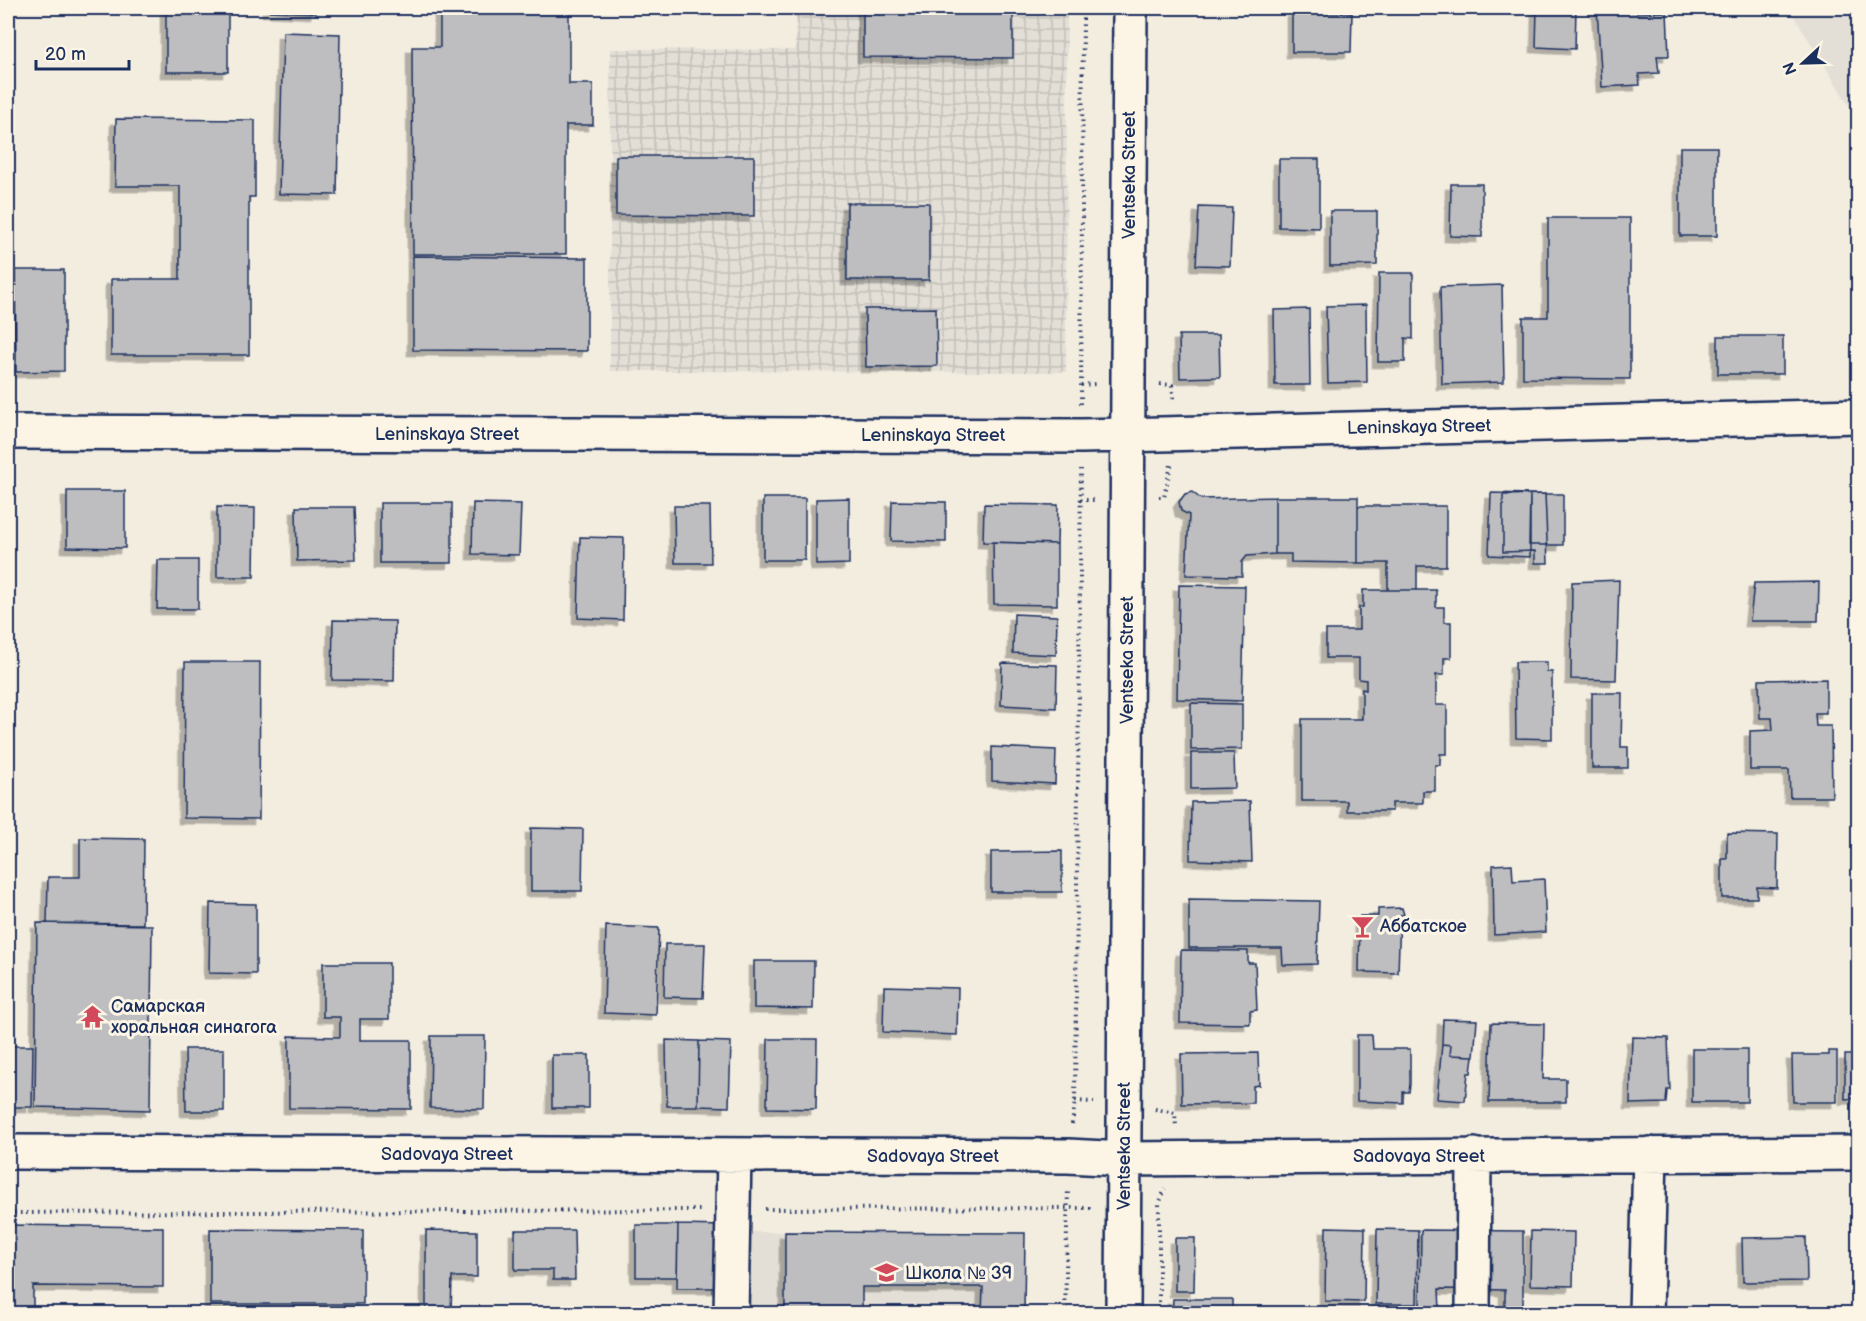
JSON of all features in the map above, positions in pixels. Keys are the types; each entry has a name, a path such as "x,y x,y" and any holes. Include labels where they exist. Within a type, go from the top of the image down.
{"street":[{"name":"Ventseka Street","path":"1123,1314 1130,8"},
{"name":"Leninskaya Street","path":"8,432 1082,436 1858,416"},
{"name":"Sadovaya Street","path":"8,1152 1068,1156 1124,1159 1858,1153"},
{"path":"1646,1314 1650,1154"},
{"path":"731,1314 734,1155"},
{"path":"1473,1314 1474,1155"}],"path":[{"path":"1065,1314 1069,1208 1068,1156 1075,1101 1082,436 1083,8"},
{"path":"1159,1314 1160,1204 1178,1157 1175,1113"},
{"path":"8,1213 1069,1208"}],"shaded area":[{"path":"796,8 1067,8 1066,372 610,371 610,49 795,50"},
{"path":"1789,8 1858,8 1858,120"},
{"name":"Школа № 39","path":"750,1232 1025,1232 1025,1313 750,1314"}],"building":[{"path":"166,8 228,8 228,72 166,72"},
{"path":"268,8 316,8 316,13 268,11"},
{"path":"440,8 569,8 569,84 593,84 593,125 566,125 566,254 413,254 412,47 440,47"},
{"path":"863,8 1013,8 1013,58 863,57"},
{"path":"1537,8 1576,8 1575,49 1536,47"},
{"path":"1597,8 1637,8 1637,13 1667,12 1669,56 1657,56 1659,73 1639,74 1640,85 1602,87"},
{"path":"1292,12 1352,13 1351,52 1292,52"},
{"path":"283,32 340,34 337,195 279,194"},
{"path":"116,119 255,120 255,197 249,197 249,355 111,355 111,279 180,279 180,186 115,186"},
{"path":"1680,147 1717,147 1717,236 1680,236"},
{"path":"616,156 754,156 754,216 616,215"},
{"path":"1279,159 1319,159 1319,228 1279,227"},
{"path":"1451,184 1482,184 1482,237 1450,236"},
{"path":"847,203 929,203 929,280 847,280"},
{"path":"1199,207 1232,208 1230,266 1196,265"},
{"path":"1330,211 1377,211 1377,265 1330,266"},
{"path":"1548,218 1630,218 1630,379 1523,378 1523,317 1548,317"},
{"path":"413,256 587,258 587,351 413,350"},
{"path":"15,270 64,270 64,371 16,372"},
{"path":"1379,273 1413,273 1413,339 1405,338 1405,362 1378,362"},
{"path":"1502,285 1504,382 1442,384 1440,287"},
{"path":"1366,305 1367,382 1328,383 1326,306"},
{"path":"936,308 937,366 866,367 865,309"},
{"path":"1309,309 1310,385 1275,385 1274,310"},
{"path":"1179,335 1219,335 1220,377 1180,378"},
{"path":"1718,336 1783,336 1783,374 1718,374"},
{"path":"67,491 125,491 125,548 67,547"},
{"path":"1192,492 1201,499 1275,497 1275,554 1247,556 1242,562 1242,576 1186,575 1189,515 1181,511 1179,502 1185,494"},
{"path":"1491,493 1530,494 1530,557 1489,555"},
{"path":"1530,494 1563,494 1563,545 1529,545"},
{"path":"1545,494 1548,563 1535,563 1535,551 1503,552 1503,495"},
{"path":"1275,497 1358,497 1358,563 1291,562 1291,554 1275,554"},
{"path":"763,498 805,498 805,560 763,560"},
{"path":"849,498 849,564 816,565 816,499"},
{"path":"892,501 946,502 946,542 891,541"},
{"path":"380,503 452,503 452,563 380,563"},
{"path":"473,503 521,504 519,555 472,554"},
{"path":"984,504 1058,505 1057,544 983,542"},
{"path":"674,506 710,506 711,563 675,563"},
{"path":"1358,506 1446,506 1446,566 1417,566 1417,590 1388,590 1388,563 1358,563"},
{"path":"217,507 255,508 254,577 217,577"},
{"path":"296,507 354,507 356,560 297,561"},
{"path":"580,537 624,538 623,620 578,618"},
{"path":"993,542 1057,544 1057,605 994,604"},
{"path":"158,560 198,560 198,609 157,609"},
{"path":"1619,580 1616,680 1571,679 1572,582"},
{"path":"1819,582 1818,621 1750,621 1754,583"},
{"path":"1179,585 1245,586 1242,701 1177,699"},
{"path":"1363,590 1436,590 1436,607 1444,607 1444,622 1451,622 1451,658 1444,658 1444,675 1436,675 1436,705 1447,705 1447,754 1440,754 1440,765 1435,765 1435,791 1423,791 1423,803 1392,803 1392,811 1347,811 1347,801 1302,801 1302,719 1362,719 1362,689 1366,690 1366,680 1359,679 1359,658 1326,658 1326,630 1359,630 1359,607 1363,607"},
{"path":"1014,614 1057,616 1056,655 1013,653"},
{"path":"333,620 395,621 394,681 332,680"},
{"path":"185,662 260,662 259,819 184,818"},
{"path":"1515,662 1547,662 1547,672 1552,672 1552,739 1516,738"},
{"path":"1002,663 1057,665 1056,708 1001,705"},
{"path":"1826,679 1826,713 1815,713 1816,726 1831,726 1832,797 1790,797 1789,770 1750,770 1750,731 1773,730 1772,718 1760,718 1759,680"},
{"path":"1592,693 1622,693 1621,747 1628,747 1628,768 1592,768"},
{"path":"1191,703 1242,704 1242,749 1191,750"},
{"path":"992,747 1056,750 1055,784 992,781"},
{"path":"1191,753 1234,753 1235,788 1191,789"},
{"path":"1250,801 1252,862 1190,860 1191,802"},
{"path":"531,828 583,829 582,891 531,891"},
{"path":"1727,833 1778,834 1777,888 1757,887 1757,898 1722,898 1722,859 1727,859"},
{"path":"80,838 144,839 143,924 47,923 48,877 80,877"},
{"path":"1062,851 1062,892 991,892 991,852"},
{"path":"1512,864 1513,881 1544,879 1546,932 1494,935 1493,865"},
{"path":"1189,899 1319,901 1317,964 1283,965 1282,948 1189,948"},
{"path":"210,903 256,904 256,974 209,973"},
{"path":"1402,908 1404,915 1400,915 1398,973 1359,972 1360,916 1378,916 1378,909"},
{"path":"37,923 152,925 150,1110 35,1107"},
{"path":"606,926 659,928 656,1015 604,1013"},
{"path":"665,944 705,944 703,998 664,997"},
{"path":"1181,950 1248,951 1248,963 1255,963 1257,1010 1250,1011 1250,1024 1180,1023"},
{"path":"754,961 814,961 813,1009 754,1008"},
{"path":"323,963 389,963 389,1019 360,1019 360,1040 411,1040 411,1109 289,1108 289,1036 340,1037 340,1017 323,1017"},
{"path":"884,986 958,988 957,1035 883,1032"},
{"path":"1443,1019 1477,1020 1474,1056 1450,1055 1451,1045 1442,1044"},
{"path":"1491,1023 1544,1024 1543,1079 1566,1079 1566,1102 1489,1102"},
{"path":"1357,1035 1372,1035 1373,1049 1410,1049 1409,1092 1403,1092 1403,1103 1357,1101"},
{"path":"431,1036 485,1036 484,1109 430,1108"},
{"path":"1632,1037 1668,1038 1670,1090 1667,1090 1666,1103 1630,1104"},
{"path":"768,1039 817,1039 816,1109 767,1108"},
{"path":"666,1040 699,1041 698,1106 667,1106"},
{"path":"699,1041 731,1042 729,1107 698,1106"},
{"path":"1442,1044 1451,1045 1450,1055 1473,1056 1471,1073 1468,1073 1465,1101 1437,1099"},
{"path":"8,1046 33,1046 32,1107 8,1107"},
{"path":"185,1049 224,1049 224,1111 186,1111"},
{"path":"1692,1049 1747,1049 1747,1102 1692,1102"},
{"path":"1829,1051 1837,1051 1837,1102 1793,1102 1792,1055 1829,1055"},
{"path":"1258,1053 1259,1085 1253,1086 1253,1103 1182,1104 1181,1054"},
{"path":"552,1055 589,1055 589,1108 552,1108"},
{"path":"1845,1055 1854,1055 1854,1065 1858,1065 1858,1098 1845,1099"},
{"path":"8,1225 163,1227 163,1287 33,1286 33,1314 8,1314"},
{"path":"636,1225 678,1225 677,1277 636,1277"},
{"path":"678,1225 724,1226 724,1288 677,1288"},
{"path":"1326,1227 1365,1228 1364,1302 1325,1301"},
{"path":"210,1229 363,1230 363,1304 210,1304"},
{"path":"1377,1229 1418,1230 1417,1304 1376,1304"},
{"path":"426,1230 477,1231 477,1277 452,1277 451,1313 426,1313"},
{"path":"515,1230 574,1230 575,1280 553,1280 553,1270 515,1270"},
{"path":"1421,1230 1523,1231 1523,1313 1505,1313 1505,1290 1439,1289 1440,1310 1420,1309"},
{"path":"1531,1231 1574,1232 1573,1286 1530,1285"},
{"name":"Школа № 39","path":"785,1232 1025,1233 1024,1314 982,1314 983,1287 862,1287 862,1314 785,1314"},
{"path":"1806,1237 1807,1281 1743,1282 1742,1238"},
{"path":"1175,1238 1195,1238 1194,1291 1175,1291"},
{"path":"1173,1299 1232,1299 1232,1314 1172,1314"},
{"path":"381,1311 416,1311 415,1314 380,1314"}],"place":[{"name":"Аббатское","path":"1362,926"},
{"name":"Самарская хоральная синагога","path":"93,1016"},
{"name":"Школа № 39","path":"887,1273"}]}
